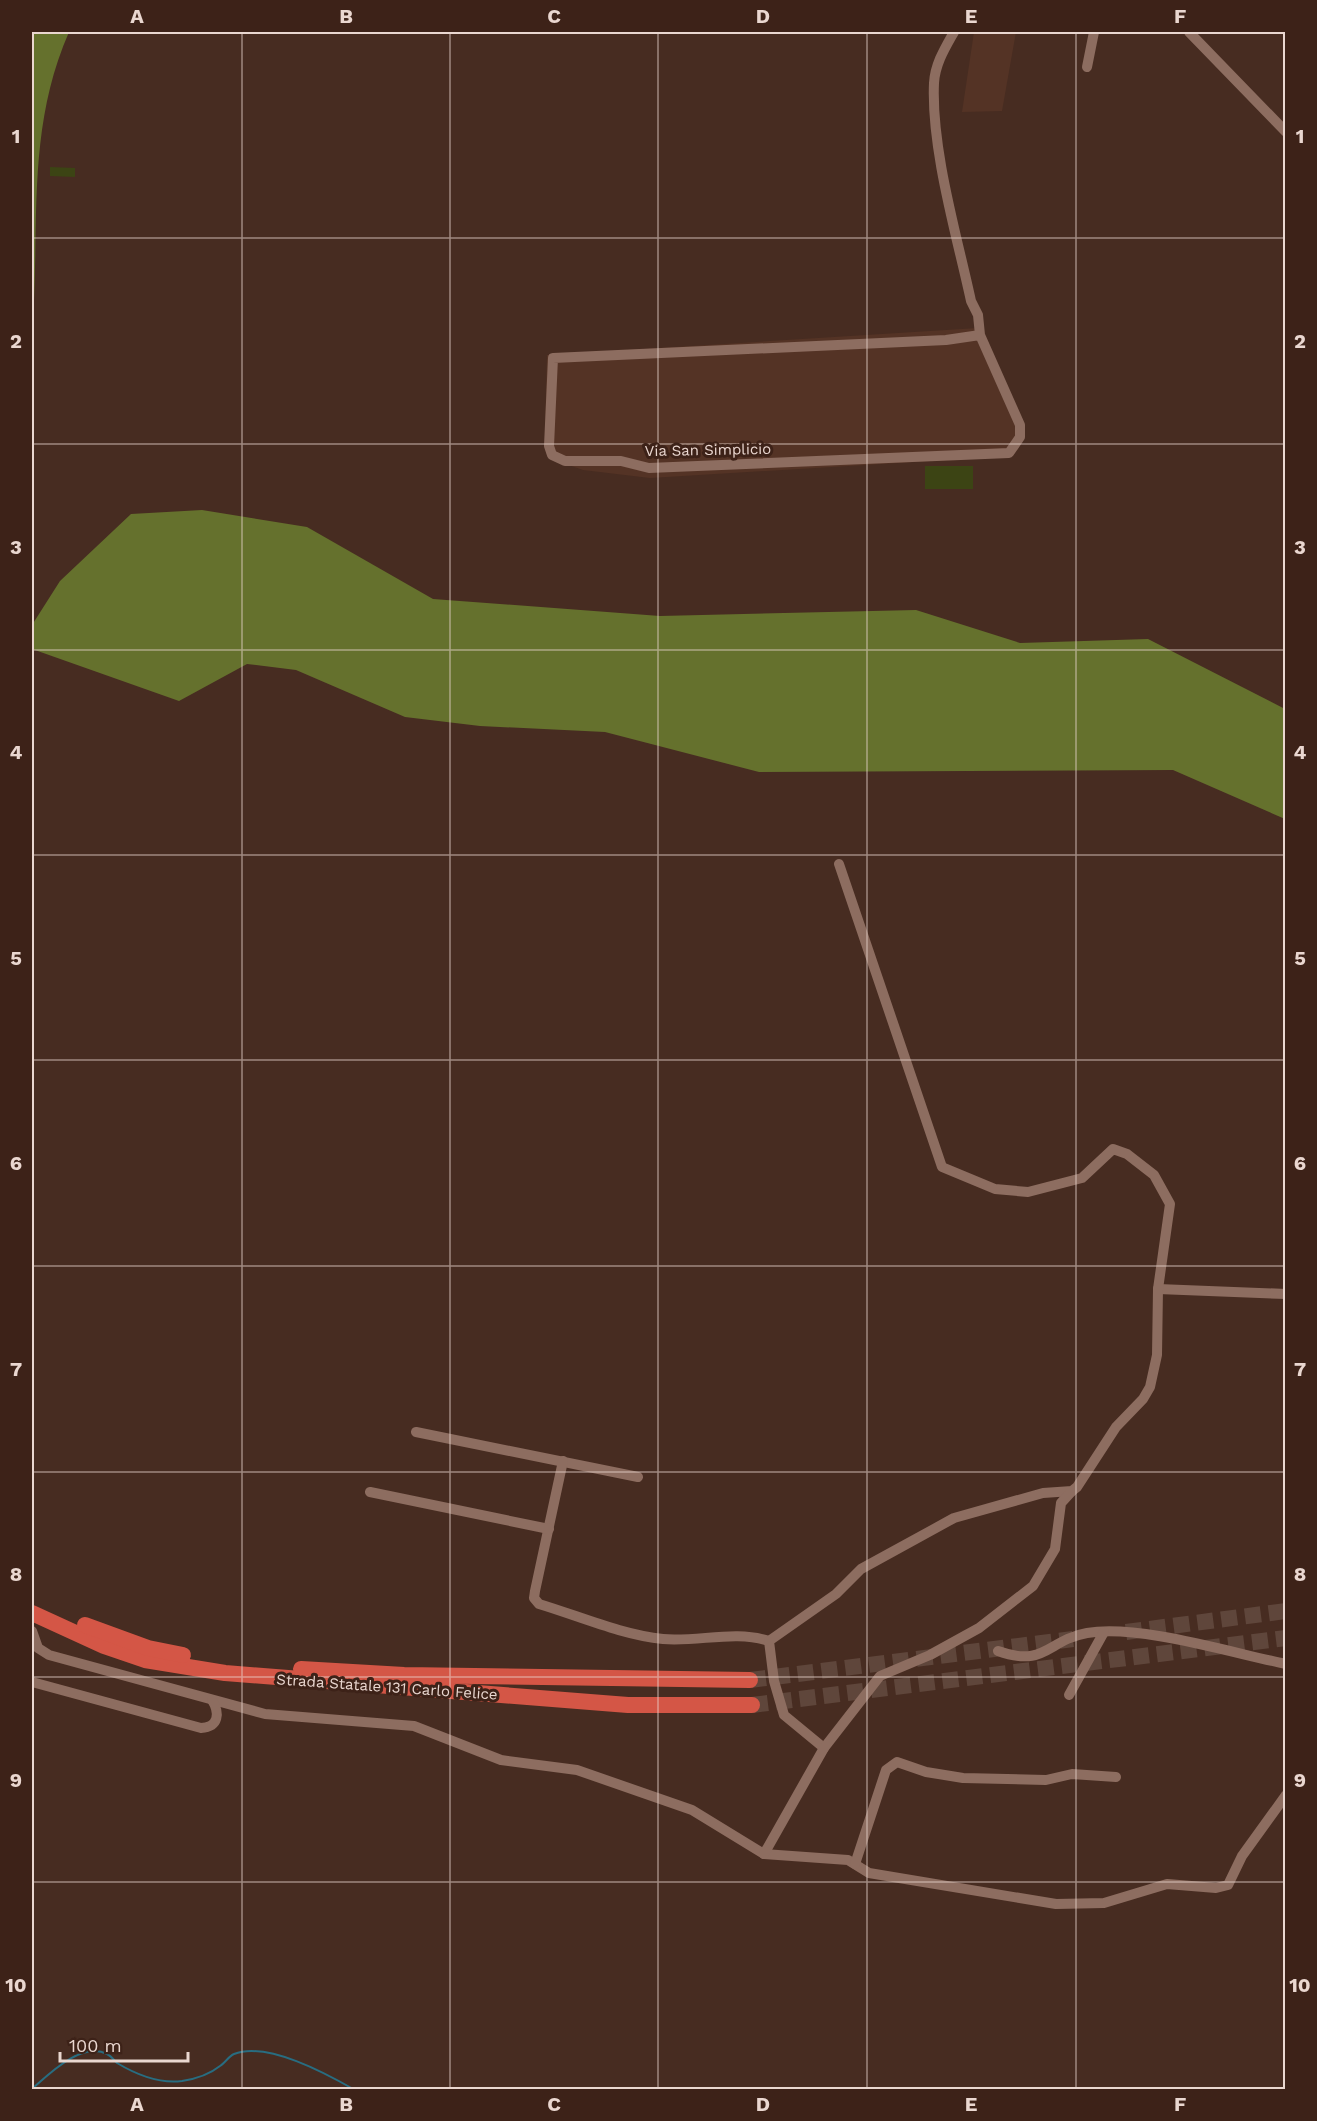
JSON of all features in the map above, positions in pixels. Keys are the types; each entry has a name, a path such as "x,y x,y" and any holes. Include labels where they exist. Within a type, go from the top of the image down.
{"highway":[{"name":"Strada Statale 131 Carlo Felice","path":"34,1613 148,1648 225,1663 261,1667 404,1675 750,1680"},
{"name":"Strada Statale 131 Carlo Felice","path":"34,1613 104,1646 145,1660 275,1678 628,1705 752,1705"},
{"path":"261,1667 275,1678"}],"street":[{"name":"Via San Simplicio","path":"954,32 938,61 934,82 939,154 971,301 978,315 980,335 1020,425 1020,437 1009,453 649,468 621,461 565,461 552,455 549,446 553,358 946,340 980,335"},
{"path":"1087,67 1094,32"},
{"path":"1189,32 1286,132"},
{"path":"764,1854 824,1748 880,1676 930,1655 979,1628 1033,1586 1055,1549 1061,1503 1091,1469 1116,1427 1143,1399 1150,1387 1157,1355 1158,1289 1170,1204 1154,1175 1127,1154 1113,1149 1082,1178 1028,1192 995,1189 942,1167 839,864"},
{"path":"1158,1289 1286,1294"},
{"path":"416,1432 638,1477"},
{"path":"563,1461 535,1591 534,1599 539,1604 661,1638 712,1639 747,1635 769,1641"},
{"path":"769,1641 836,1594 861,1569 954,1518 1043,1493 1072,1491"},
{"path":"370,1492 549,1529"},
{"path":"34,1613 38,1648 49,1656 265,1714 414,1726 501,1760 578,1770 692,1810 764,1854 848,1860 869,1873 1056,1904 1104,1903 1167,1884 1222,1887 1228,1885 1242,1856 1286,1796"},
{"path":"998,1651 1018,1658 1036,1657 1062,1641 1087,1633 1127,1631 1286,1664"},
{"path":"1069,1695 1104,1632"},
{"path":"769,1641 774,1681 784,1715 824,1748"},
{"path":"32,1682 201,1728 210,1726 217,1719 218,1712 212,1700"},
{"path":"855,1864 886,1770 897,1762 926,1772 963,1778 1046,1780 1072,1774 1116,1778"}],"shaded area":[{"path":"974,32 1016,32 1002,111 962,112"},
{"path":"978,328 1023,437 997,457 650,478 583,470 557,461 545,430 547,355"}],"green space":[{"path":"32,32 69,32 56,65 42,131 38,165 34,301 32,301"},
{"path":"50,167 75,168 75,177 50,176"},
{"path":"925,466 973,466 973,489 925,489"},
{"path":"202,510 307,527 433,599 660,616 916,610 1020,643 1148,639 1285,709 1285,819 1173,770 759,772 605,732 480,726 405,717 296,670 247,664 179,701 32,649 32,625 60,581 131,514"}],"waterway":[{"path":"32,2089 66,2061 87,2052 97,2051 107,2054 117,2063 140,2075 173,2082 202,2076 222,2065 232,2055 248,2051 279,2055 296,2061 355,2090"}],"tunnel":[{"path":"1126,1632 1286,1611"},
{"path":"752,1705 1286,1638"},
{"path":"750,1680 1073,1639"}]}
